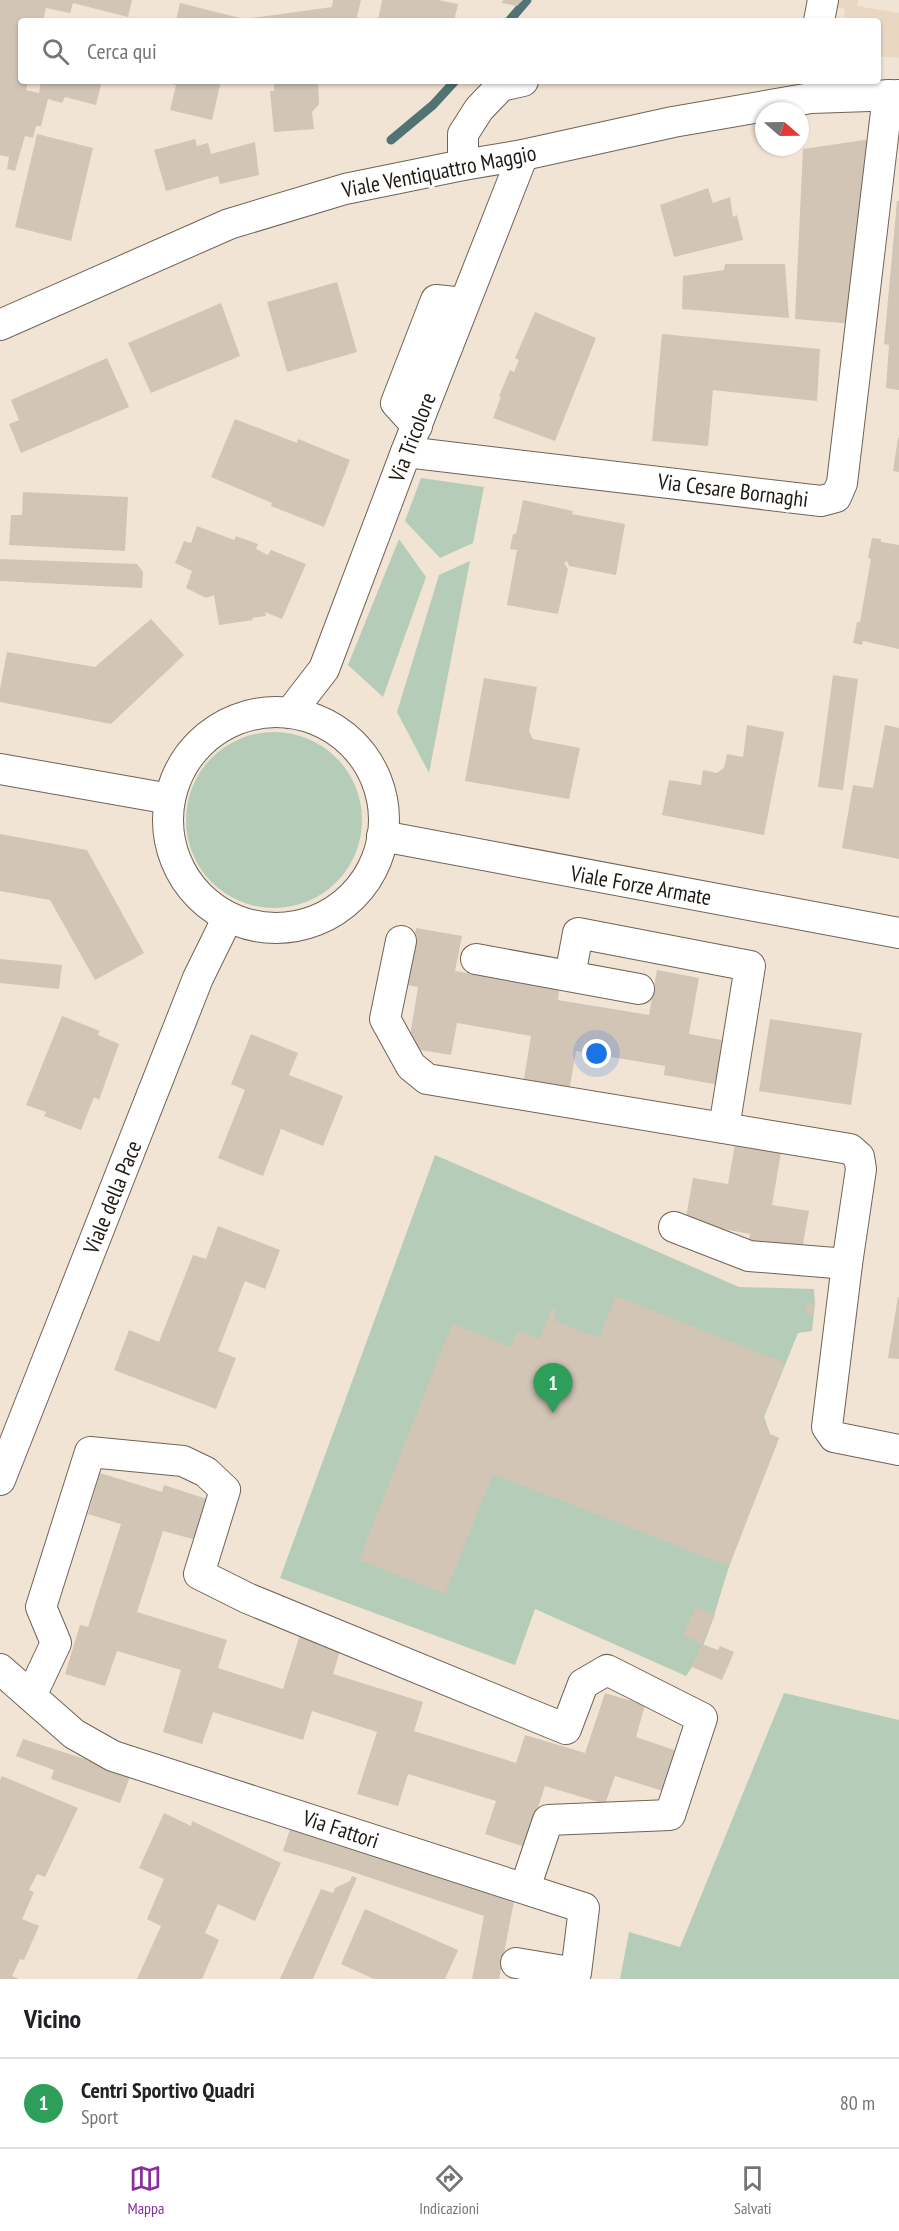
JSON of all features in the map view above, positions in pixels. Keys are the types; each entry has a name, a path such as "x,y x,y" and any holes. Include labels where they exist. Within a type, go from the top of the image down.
{"street":[{"path":"820,18 823,0"},
{"path":"463,165 463,135 479,109 501,86 510,84"},
{"name":"Viale Ventiquattro Maggio","path":"0,325 229,224 345,189 674,123 812,89 894,95"},
{"name":"Via Cesare Bornaghi","path":"411,439 821,501 836,497 842,483 894,95"},
{"name":"Via Tricolore","path":"290,713 324,669 411,439 523,155"},
{"path":"290,713 324,723 346,738 361,754 377,782 384,816 382,836 373,867 354,895 326,915 310,923 280,928 260,927 228,917 199,896 186,880 170,841 168,813 174,785 187,759 206,738 217,729 257,714 290,713"},
{"path":"0,769 170,799"},
{"name":"Viale Forze Armate","path":"382,836 899,933"},
{"name":"Viale della Pace","path":"0,1480 194,989 228,917"},
{"path":"570,976 578,933 750,966 724,1128"},
{"path":"401,941 385,1019 411,1066 427,1079 850,1149 859,1157 861,1169 827,1427 834,1437 899,1450"},
{"path":"476,959 639,989"},
{"path":"674,1227 749,1256 847,1264"},
{"path":"31,1696 56,1643 41,1607 90,1452 183,1461 206,1472 225,1490 199,1574 247,1598 566,1730 583,1684 607,1670 702,1718 670,1815 548,1820 525,1888"},
{"name":"Via Fattori","path":"0,1670 74,1734 113,1756 584,1908 576,1973 516,1963"}],"shaded area":[{"path":"804,0 858,0 857,6 899,13 899,58 881,56 881,18 844,18 845,9"}],"green space":[{"path":"421,478 484,487 473,543 440,558 405,521"},
{"path":"399,539 426,577 383,697 348,665"},
{"path":"470,561 429,773 397,712 439,575"},
{"path":"274,732 308,739 323,747 336,758 347,771 355,786 362,820 355,854 347,869 336,882 323,893 308,901 274,908 240,901 225,893 212,882 201,869 193,854 186,820 193,786 201,771 212,758 225,747 240,739"},
{"path":"435,1155 739,1287 814,1289 812,1331 798,1333 764,1417 770,1434 779,1438 730,1564 707,1636 686,1676 535,1609 515,1665 280,1578"},
{"path":"784,1693 899,1720 899,1979 620,1979 629,1932 680,1947"}],"building":[{"path":"0,0 132,0 128,17 73,3 70,13 46,8 44,18 18,18 18,84 27,84 26,90 39,93 40,84 101,84 96,105 65,97 62,103 48,99 41,126 36,126 33,138 25,136 15,171 7,169 9,157 0,155"},
{"path":"333,0 361,0 357,18 251,18 332,7"},
{"path":"382,0 438,0 458,4 455,18 379,18"},
{"path":"503,0 523,0 517,6 502,3"},
{"path":"180,3 240,18 177,18"},
{"path":"171,84 220,84 212,120 170,110 176,85"},
{"path":"274,84 318,84 319,104 312,112 314,129 274,132 270,91 274,91"},
{"path":"37,134 93,148 71,241 15,227"},
{"path":"195,139 197,146 208,143 211,154 255,142 259,175 220,184 218,176 166,191 154,150"},
{"path":"871,139 854,324 795,319 803,156 809,156 809,148"},
{"path":"708,188 713,203 730,197 733,217 737,215 743,240 674,257 660,205"},
{"path":"897,201 899,201 899,390 886,388 889,345 884,344"},
{"path":"725,264 785,264 789,318 682,309 683,276 724,270"},
{"path":"337,282 357,352 287,372 267,302"},
{"path":"221,303 240,356 151,393 128,343"},
{"path":"535,312 596,338 555,441 493,418 510,370 514,372 519,360 515,358"},
{"path":"662,334 820,349 817,401 713,390 708,446 652,441"},
{"path":"107,358 129,407 21,453 9,424 19,420 11,400"},
{"path":"235,419 297,443 298,439 350,460 324,527 271,506 272,503 211,477"},
{"path":"899,438 899,472 893,471"},
{"path":"23,492 128,497 125,551 9,545 11,515 22,515"},
{"path":"523,500 573,511 572,514 625,524 616,575 569,566 567,561 564,563 568,569 558,614 507,605 517,550 510,549 513,534 516,534"},
{"path":"197,526 234,540 236,536 258,544 256,549 268,555 271,550 306,564 282,619 265,612 266,616 252,618 253,620 219,625 214,595 206,598 186,588 192,571 175,563 184,541 191,543"},
{"path":"872,538 899,545 899,649 863,641 862,645 853,643 857,622 860,622 871,559 868,558"},
{"path":"0,559 137,564 143,572 142,588 0,581"},
{"path":"151,619 184,655 111,724 0,702 0,689 7,652 95,667"},
{"path":"833,675 858,679 843,790 818,787"},
{"path":"484,678 537,687 529,732 533,739 580,748 569,799 465,781"},
{"path":"747,725 784,732 764,835 662,815 669,780 701,785 703,770 717,773 724,768 727,754 743,757"},
{"path":"885,725 899,728 899,859 842,848 853,785 873,788"},
{"path":"0,834 87,850 144,953 95,980 50,900 0,891"},
{"path":"416,928 462,936 455,971 559,989 558,1000 649,1015 657,970 699,978 689,1034 727,1041 719,1085 664,1075 665,1066 576,1051 569,1092 523,1085 531,1036 457,1023 451,1055 408,1048 418,987 407,985"},
{"path":"0,959 62,965 59,989 0,983"},
{"path":"62,1016 100,1031 98,1035 119,1044 99,1100 94,1097 81,1130 44,1116 46,1112 26,1105"},
{"path":"770,1019 862,1033 851,1105 759,1091"},
{"path":"251,1034 298,1053 289,1075 343,1096 323,1146 281,1129 263,1176 218,1158 245,1090 231,1084"},
{"path":"736,1138 782,1147 772,1205 809,1211 801,1254 748,1245 750,1234 685,1222 693,1178 728,1184"},
{"path":"218,1226 280,1250 265,1289 245,1281 218,1351 236,1358 216,1409 114,1370 129,1330 159,1342 193,1255 206,1259"},
{"path":"616,1296 785,1363 763,1418 770,1434 779,1438 729,1566 493,1474 445,1594 359,1560 452,1324 511,1347 518,1331 540,1339 552,1308 556,1310 554,1320 599,1338"},
{"path":"899,1297 899,1359 888,1358"},
{"path":"807,1303 815,1304 813,1315 805,1314"},
{"path":"100,1473 162,1492 164,1485 213,1501 200,1541 163,1531 137,1612 227,1640 218,1668 283,1689 302,1628 343,1641 333,1674 423,1702 414,1731 516,1763 525,1735 585,1753 605,1693 645,1705 636,1737 680,1752 666,1792 615,1776 605,1804 545,1786 525,1847 485,1834 496,1801 408,1774 398,1806 357,1794 377,1732 312,1711 303,1740 213,1712 202,1744 163,1732 181,1670 117,1651 105,1686 65,1674 80,1625 88,1627 121,1524 88,1514"},
{"path":"696,1607 715,1615 702,1644 683,1635"},
{"path":"702,1644 718,1650 720,1646 734,1652 722,1680 692,1667"},
{"path":"23,1739 131,1774 120,1803 51,1779 54,1770 16,1756"},
{"path":"2,1776 78,1808 45,1877 37,1874 29,1890 34,1892 22,1919 39,1926 24,1960 20,1959 12,1976 19,1979 0,1979 0,1780"},
{"path":"164,1813 191,1826 192,1821 281,1863 255,1921 218,1904 205,1933 219,1940 202,1979 137,1979 161,1926 147,1919 164,1879 139,1868"},
{"path":"291,1826 515,1896 499,1979 472,1979 484,1916 283,1851"},
{"path":"352,1876 357,1878 313,1979 280,1979 321,1889 333,1893 335,1888 350,1881"},
{"path":"365,1909 458,1950 445,1979 374,1979 341,1964"}],"waterway":[{"path":"512,18 527,0"},
{"path":"391,140 433,105 452,84"}],"place":[{"name":"Centri Sportivo Quadri","path":"553,1413"}]}
